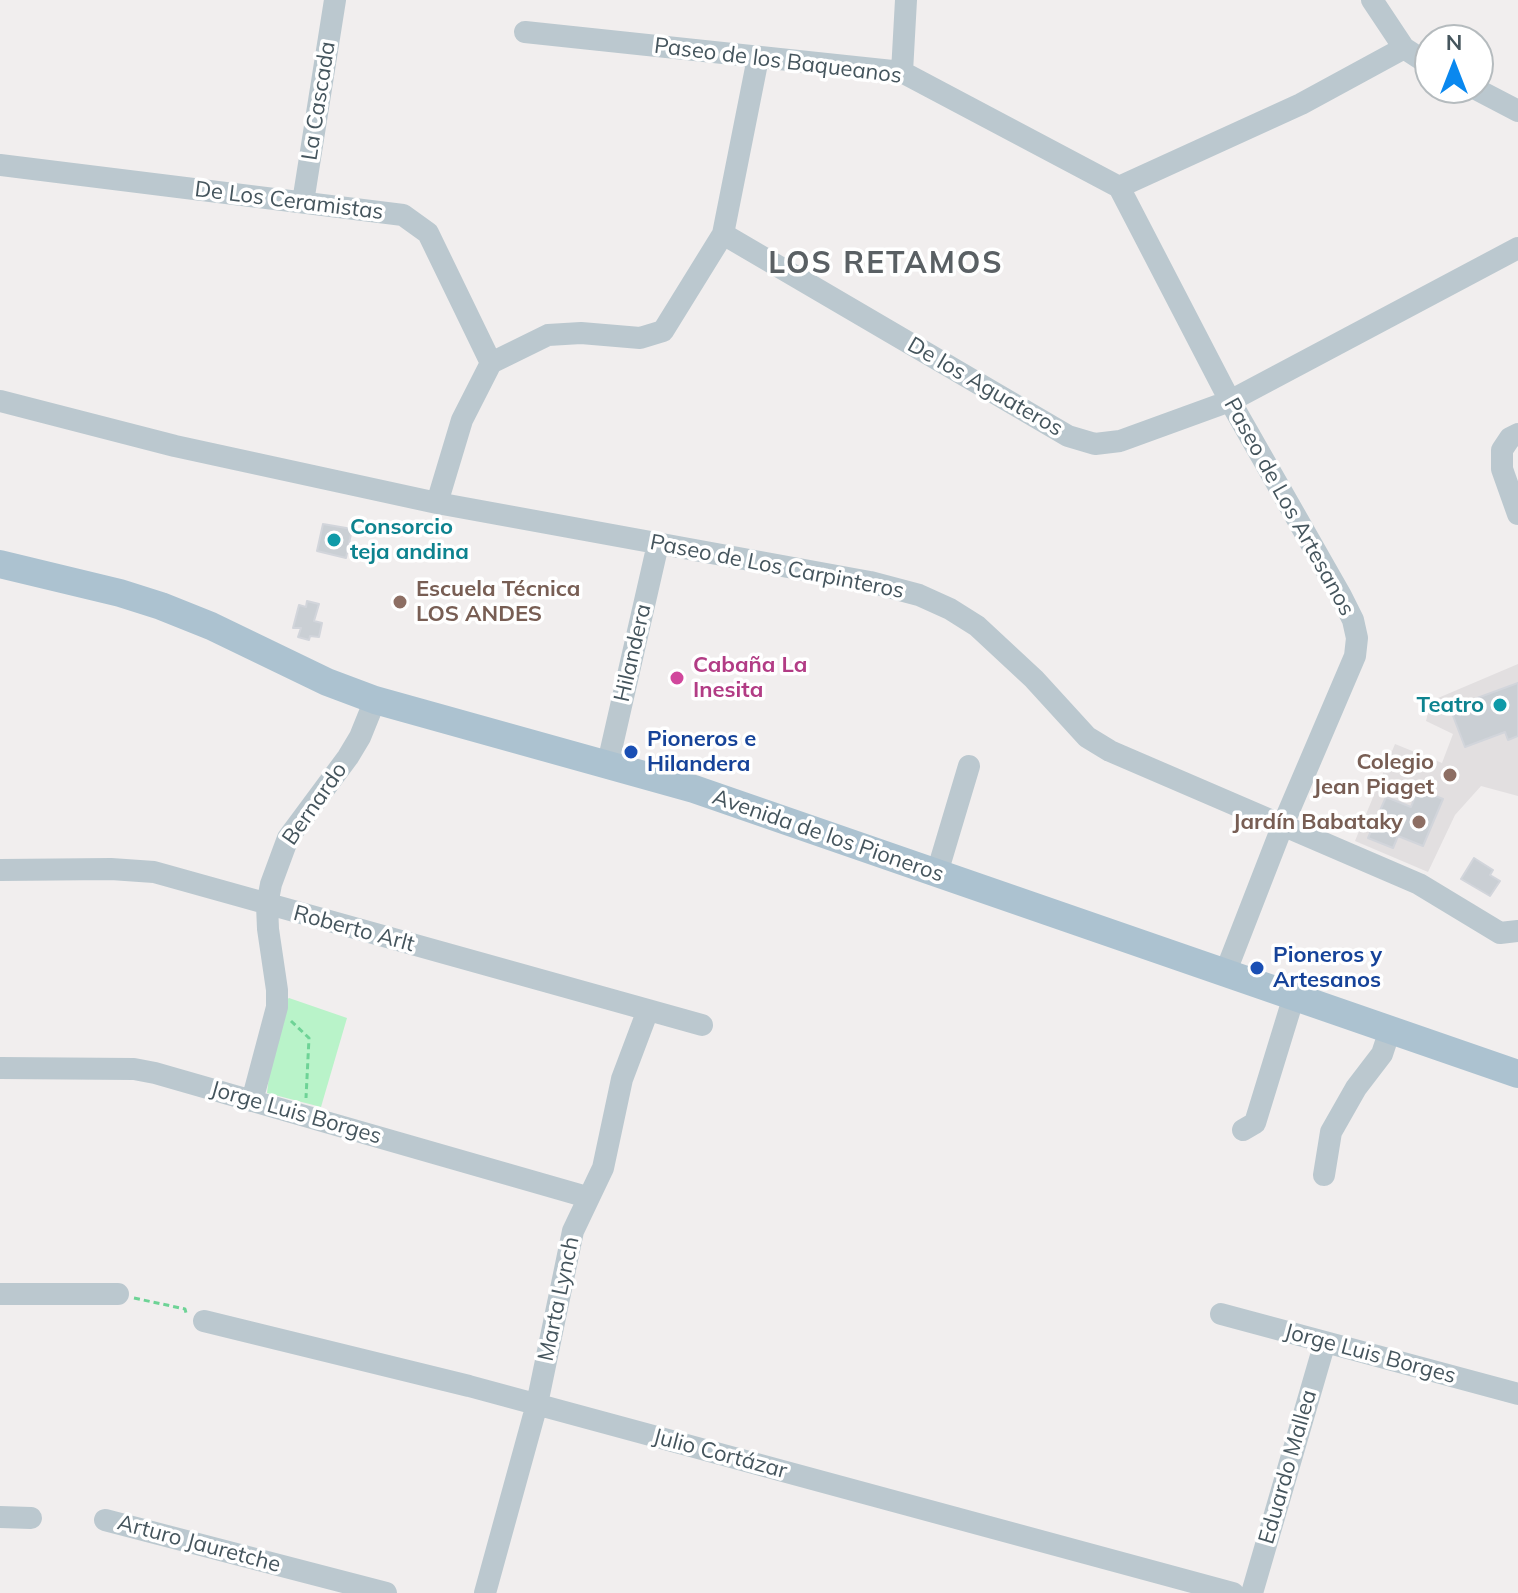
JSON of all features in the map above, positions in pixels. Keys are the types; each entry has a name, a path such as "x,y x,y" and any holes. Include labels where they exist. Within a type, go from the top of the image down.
{"main road":[{"name":"Avenida de los Pioneros","path":"0,564 161,606 211,626 327,682 375,700 694,789 1518,1074"}],"street":[{"name":"La Cascada","path":"303,202 335,0"},
{"path":"902,72 906,0"},
{"path":"1372,0 1404,48 1414,55"},
{"name":"Paseo de los Baqueanos","path":"525,32 902,72 1119,187"},
{"path":"1119,187 1301,104 1404,48"},
{"path":"437,503 462,420 491,363 548,335 581,333 640,338 663,331 723,234 758,58"},
{"path":"1494,98 1518,111"},
{"name":"De Los Ceramistas","path":"0,165 403,215 417,222 428,233 491,363"},
{"name":"Paseo de Los Artesanos","path":"1119,187 1230,401 1341,596 1353,620 1357,638 1355,656 1347,677 1282,827 1226,971"},
{"name":"De los Aguateros","path":"723,234 1068,436 1095,444 1120,441 1230,401 1518,248"},
{"name":"Paseo de Los Carpinteros","path":"0,401 175,446 437,503 870,582 919,595 977,626 1034,679 1087,737 1138,765 1419,884 1500,933 1518,931"},
{"path":"1518,434 1510,438 1502,450 1502,469 1518,514"},
{"name":"Hilandera","path":"608,763 658,544"},
{"name":"Bernardo","path":"252,1101 277,1007 267,905 271,884 288,838 348,757 375,700"},
{"path":"937,873 969,766"},
{"name":"Roberto Arlt","path":"0,870 111,869 154,872 702,1025"},
{"path":"1243,1130 1255,1123 1294,996"},
{"name":"Marta Lynch","path":"485,1593 537,1404 573,1231 603,1168 622,1079 648,1010"},
{"path":"1324,1175 1331,1132 1356,1088 1382,1054 1390,1030"},
{"name":"Jorge Luis Borges","path":"0,1068 134,1069 306,1115 587,1197"},
{"path":"0,1294 118,1294"},
{"name":"Jorge Luis Borges","path":"1221,1314 1518,1394"},
{"name":"Julio Cortázar","path":"204,1321 537,1404 1233,1593"},
{"name":"Eduardo Mallea","path":"1252,1593 1325,1342"},
{"path":"0,1517 31,1518"},
{"name":"Arturo Jauretche","path":"105,1520 386,1593"}],"path":[{"path":"277,1007 309,1038 306,1115"},
{"path":"118,1294 185,1309 188,1318 198,1316 204,1321"}],"shaded area":[{"name":"Colegio Jean Piaget","path":"1518,664 1518,796 1481,786 1455,815 1428,872 1355,841 1395,744 1442,763 1453,734 1426,721 1431,701"}],"green space":[{"path":"289,998 347,1018 321,1107 267,1093 277,1007"}],"building":[{"name":"Consorcio teja andina","path":"323,524 352,529 346,558 317,551"},
{"name":"Consorcio teja andina","path":"307,601 319,604 314,621 322,623 319,637 310,636 309,640 298,637 301,628 293,628 299,605 306,607"},
{"path":"1518,683 1518,736 1508,740 1505,732 1465,747 1450,708"},
{"path":"1418,789 1443,799 1423,846 1398,836 1393,848 1368,838 1386,797 1411,807"},
{"path":"1474,858 1493,870 1490,875 1500,881 1490,896 1461,879"}],"place":[{"name":"Consorcio teja andina","path":"334,540"},
{"name":"Escuela Técnica LOS ANDES","path":"400,602"},
{"name":"Cabaña La Inesita","path":"677,678"},
{"name":"Teatro","path":"1500,705"},
{"name":"Pioneros e Hilandera","path":"631,752"},
{"name":"Colegio Jean Piaget","path":"1450,775"},
{"name":"Jardín Babataky","path":"1419,822"},
{"name":"Pioneros y Artesanos","path":"1257,968"}],"district":[{"name":"LOS RETAMOS","path":"886,264"}]}
